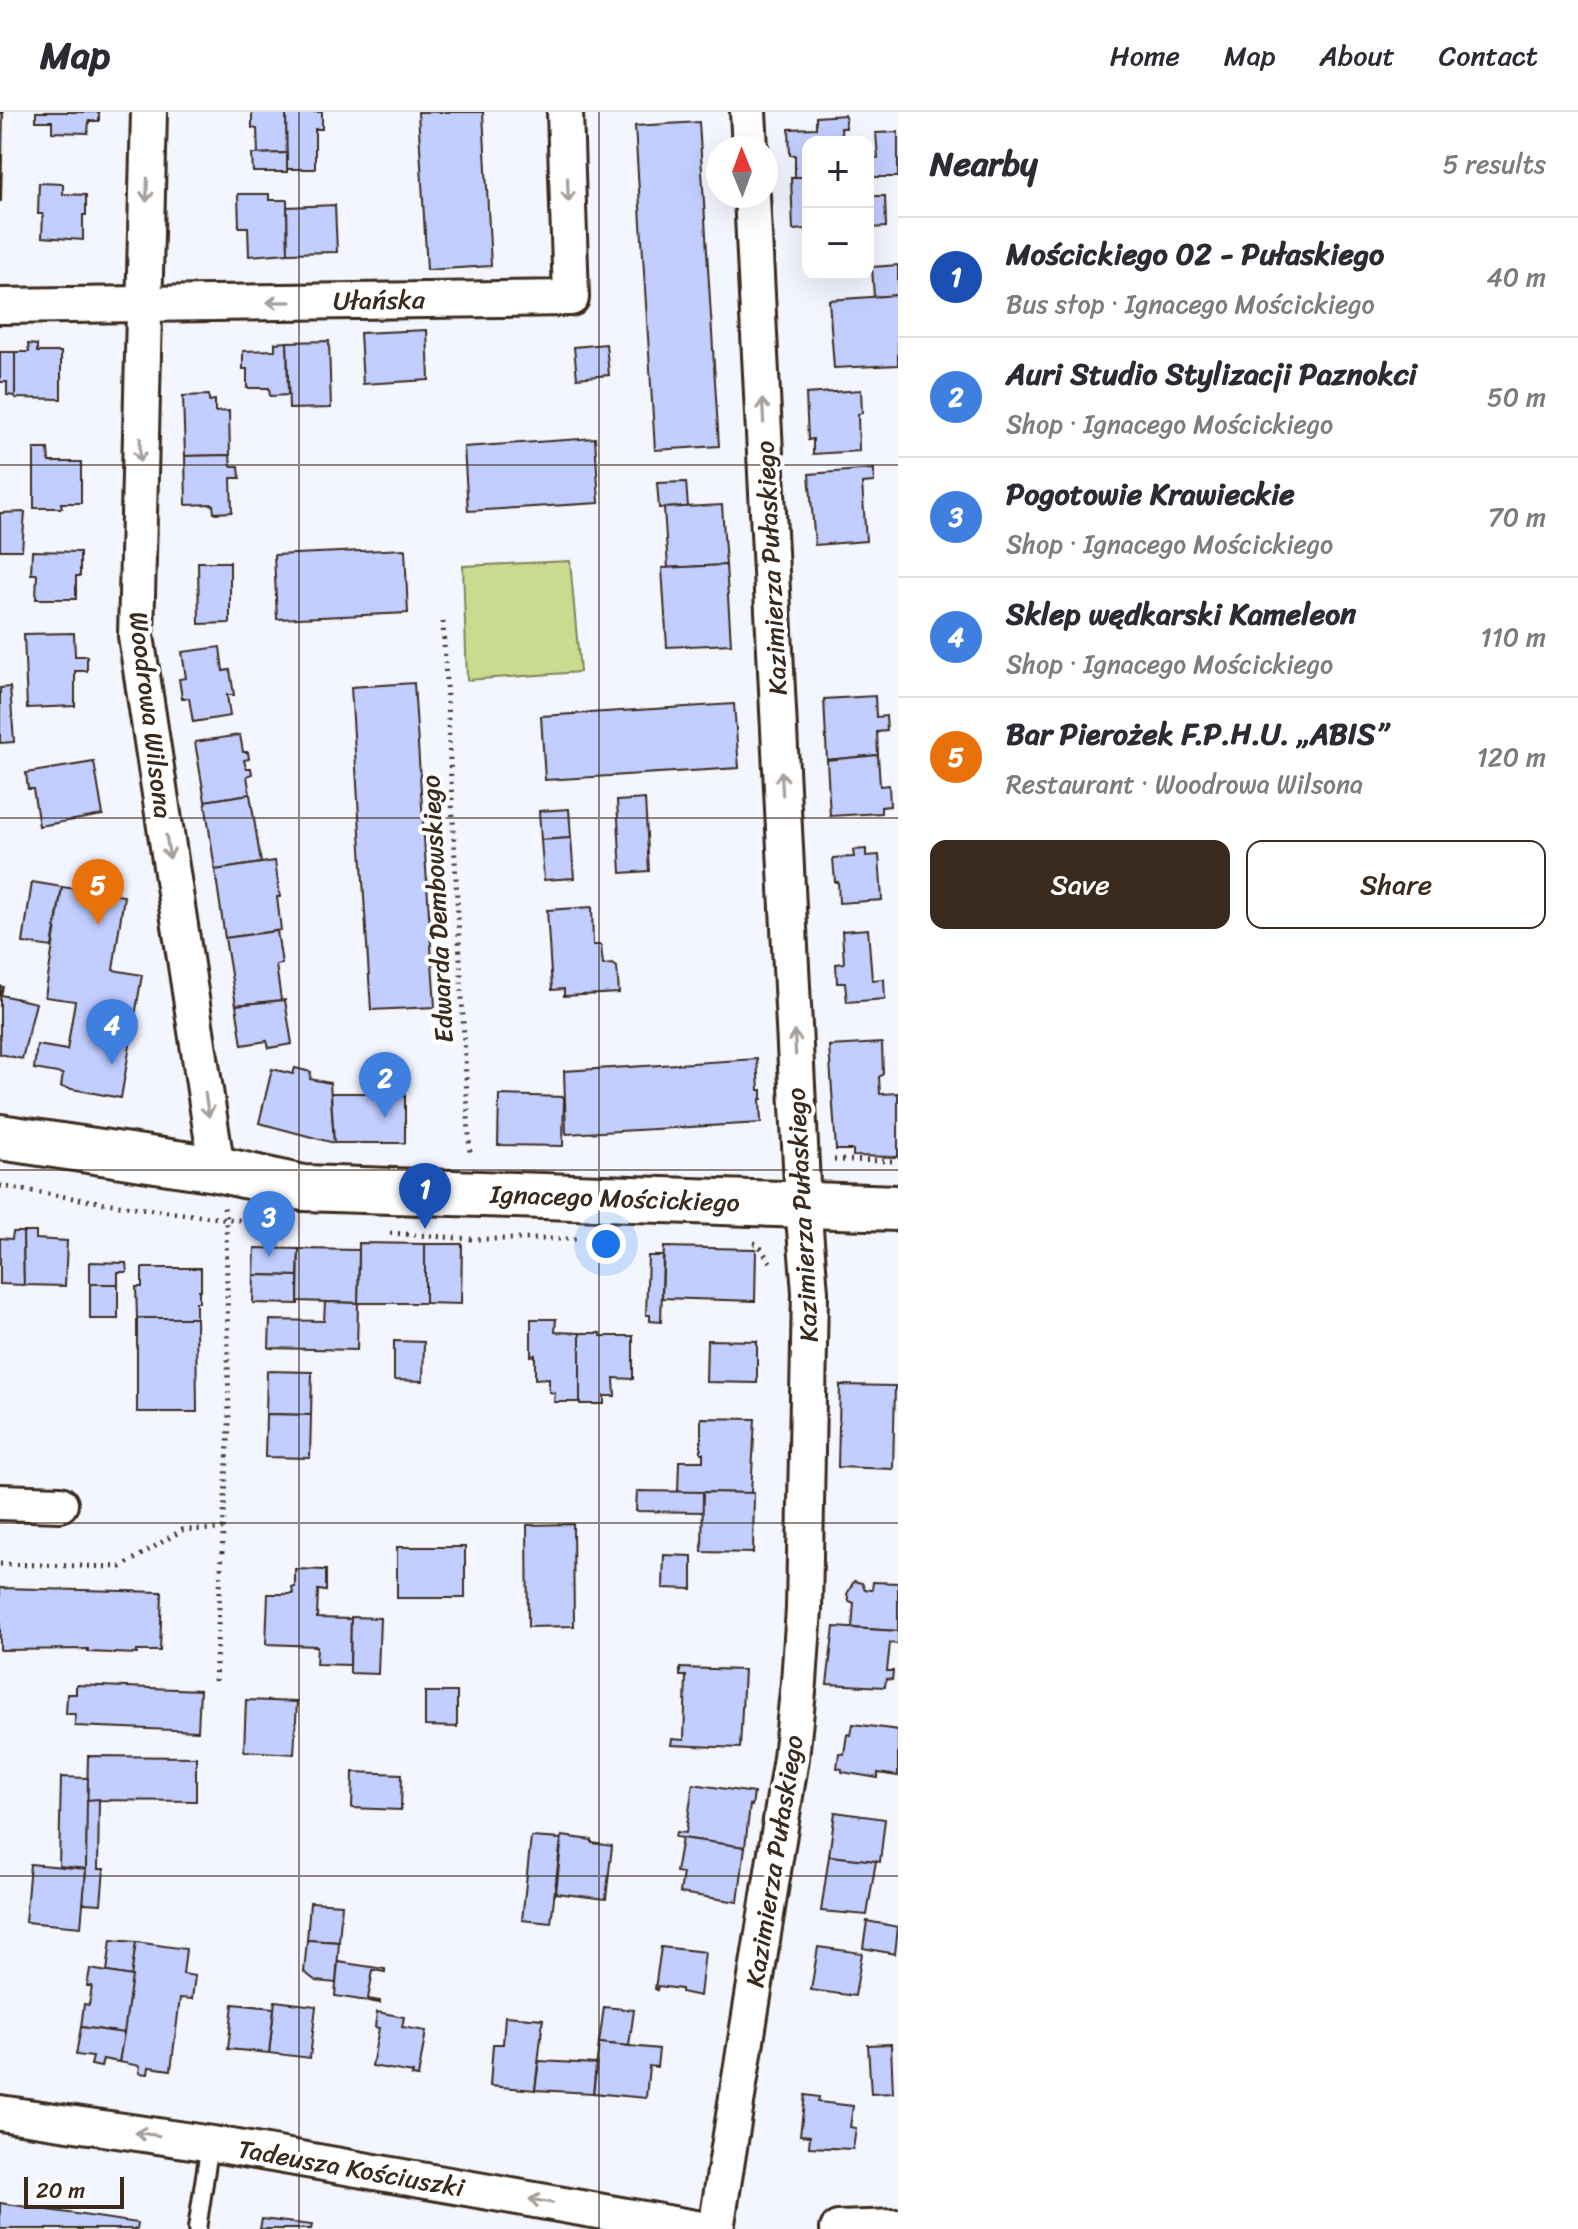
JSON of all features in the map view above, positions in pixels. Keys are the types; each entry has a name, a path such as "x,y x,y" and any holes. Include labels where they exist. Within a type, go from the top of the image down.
{"street":[{"name":"Woodrowa Wilsona","path":"149,112 136,636 217,1169"},
{"name":"Ułańska","path":"0,306 571,298 565,112"},
{"path":"748,112 749,136"},
{"name":"Kazimierza Pułaskiego","path":"716,2229 791,1758 799,1682 804,1609 810,1292 753,208"},
{"name":"Ignacego Mościckiego","path":"0,1137 217,1169 303,1188 898,1208"},
{"path":"0,1502 60,1504"},
{"name":"Tadeusza Kościuszki","path":"0,2113 210,2143 701,2229"},
{"path":"838,2229 898,2227"}],"lane":[{"path":"197,2229 210,2143"}],"path":[{"name":"Edwarda Dembowskiego","path":"443,622 472,1193"},
{"path":"215,1681 229,1424 226,1219 217,1169"},
{"path":"0,1186 96,1202 288,1224"},
{"path":"379,1232 471,1239 578,1239"},
{"path":"744,1241 758,1244 774,1268"},
{"path":"0,1564 121,1567 182,1530 223,1529"}],"green space":[{"path":"570,561 580,672 467,680 463,566"}],"building":[{"path":"0,112 3,112 1,201 0,201"},
{"path":"36,112 99,112 99,121 89,121 88,133 52,132 52,121 36,121"},
{"path":"252,112 286,112 287,153 258,154 257,129 252,128"},
{"path":"286,112 322,112 322,129 315,129 315,169 287,169"},
{"path":"418,112 483,112 491,266 427,270"},
{"path":"845,115 846,128 841,128 842,136 802,136 802,177 795,177 795,155 790,155 789,129 816,128 816,117"},
{"path":"699,122 719,446 655,450 635,126"},
{"path":"898,132 898,177 874,177 874,158 878,158 876,133"},
{"path":"287,153 287,172 253,172 252,154"},
{"path":"791,177 802,177 802,229 793,230"},
{"path":"39,183 63,184 63,194 86,195 83,240 42,237 43,214 38,214"},
{"path":"238,194 269,194 269,200 287,200 288,253 249,256 248,227 239,227"},
{"path":"874,196 885,196 886,227 874,228"},
{"path":"335,205 337,252 288,253 287,207"},
{"path":"898,265 898,295 874,297 874,267"},
{"path":"898,295 898,365 834,368 829,300"},
{"path":"427,330 429,380 363,384 360,333"},
{"path":"329,341 331,408 289,409 287,342"},
{"path":"287,342 288,395 270,396 269,388 247,388 243,351 275,350 275,343"},
{"path":"28,344 37,345 37,352 61,352 61,399 15,398 15,352 29,352"},
{"path":"606,344 609,375 577,378 574,347"},
{"path":"0,352 15,352 15,396 7,395 7,382 0,382"},
{"path":"861,390 859,451 813,454 813,439 808,440 806,394"},
{"path":"209,395 209,401 215,400 215,412 229,411 230,455 185,456 183,396"},
{"path":"595,438 599,503 468,511 464,447"},
{"path":"34,449 48,449 49,462 81,462 81,503 61,503 62,508 34,508"},
{"path":"230,455 231,466 239,466 240,478 231,478 232,512 214,513 213,504 186,505 185,456"},
{"path":"874,469 874,482 862,483 866,541 815,545 809,474"},
{"path":"686,482 688,507 659,508 657,483"},
{"path":"722,505 726,565 668,568 664,508"},
{"path":"25,512 22,550 0,550 0,513"},
{"path":"405,549 408,613 277,619 274,555"},
{"path":"32,551 80,552 76,599 36,599 37,574 31,574"},
{"path":"198,562 230,562 230,623 199,624"},
{"path":"726,565 731,644 667,647 662,568"},
{"path":"74,633 75,656 87,656 87,671 75,671 75,706 27,708 24,634"},
{"path":"220,647 223,671 230,670 234,695 227,695 230,716 193,722 189,698 182,698 179,679 186,678 182,652"},
{"path":"414,683 435,1007 371,1010 351,687"},
{"path":"10,687 14,742 0,743 0,688"},
{"path":"875,696 876,717 886,716 887,731 877,732 878,755 827,760 824,699"},
{"path":"734,704 739,768 545,780 541,716"},
{"path":"240,735 243,752 248,752 249,759 244,760 246,768 251,768 252,774 247,776 250,794 205,801 195,742"},
{"path":"878,755 880,786 889,785 890,806 881,807 881,813 830,816 827,760"},
{"path":"94,762 103,815 39,826 33,789 28,789 26,773"},
{"path":"250,794 261,863 215,870 205,801"},
{"path":"645,799 649,871 621,873 617,801"},
{"path":"569,809 571,838 541,840 539,811"},
{"path":"571,838 574,878 544,880 541,840"},
{"path":"866,849 866,856 879,855 882,900 839,903 833,858 854,857 853,850"},
{"path":"275,861 281,930 225,938 215,870"},
{"path":"32,882 62,887 52,947 23,943"},
{"path":"62,887 124,896 113,970 142,975 121,1098 61,1087 63,1074 34,1069 37,1045 67,1050 75,1001 45,997"},
{"path":"592,907 593,945 601,945 603,965 613,964 617,967 619,993 564,996 564,989 552,990 547,910"},
{"path":"868,929 872,980 884,979 885,999 847,1002 845,983 837,983 836,964 844,963 842,931"},
{"path":"277,931 282,964 276,965 281,1000 236,1005 225,938"},
{"path":"0,986 3,987 1,995 36,1003 22,1059 0,1054"},
{"path":"285,1000 292,1044 269,1048 267,1041 242,1045 236,1005"},
{"path":"882,1043 880,1094 898,1093 898,1157 853,1156 853,1150 836,1150 829,1046"},
{"path":"757,1059 759,1090 762,1090 761,1123 566,1134 564,1071"},
{"path":"295,1068 311,1072 310,1079 330,1083 334,1143 259,1123 272,1069 293,1074"},
{"path":"331,1093 405,1093 405,1143 334,1143"},
{"path":"499,1095 564,1097 563,1146 498,1145"},
{"path":"13,1232 23,1232 24,1285 0,1284 0,1238 12,1239"},
{"path":"23,1232 36,1232 36,1239 67,1241 65,1286 24,1285"},
{"path":"359,1243 425,1244 425,1303 358,1303"},
{"path":"425,1244 462,1244 461,1304 425,1303"},
{"path":"664,1247 756,1249 755,1301 662,1298"},
{"path":"255,1248 299,1249 298,1276 254,1275"},
{"path":"299,1249 359,1250 358,1303 298,1301"},
{"path":"648,1256 663,1256 661,1322 650,1321 650,1315 646,1315"},
{"path":"90,1262 126,1263 127,1272 118,1272 118,1284 90,1284"},
{"path":"142,1268 201,1268 196,1318 137,1318 136,1287 142,1287"},
{"path":"254,1275 298,1276 298,1304 253,1303"},
{"path":"90,1284 118,1284 118,1319 90,1319"},
{"path":"325,1302 358,1303 357,1350 269,1348 270,1320 324,1321"},
{"path":"137,1318 196,1318 197,1412 137,1412"},
{"path":"531,1319 556,1319 555,1332 580,1333 580,1402 554,1402 555,1393 549,1392 549,1378 535,1379 535,1355 531,1356"},
{"path":"580,1333 633,1336 633,1379 614,1378 615,1396 604,1396 604,1404 580,1404"},
{"path":"707,1340 757,1341 757,1383 706,1382"},
{"path":"394,1341 424,1342 423,1381 394,1380"},
{"path":"267,1371 312,1372 311,1415 266,1414"},
{"path":"840,1385 895,1386 893,1469 838,1467"},
{"path":"266,1414 311,1415 310,1458 265,1457"},
{"path":"701,1418 755,1419 751,1493 678,1492 679,1461 703,1461"},
{"path":"637,1491 703,1492 703,1512 636,1511"},
{"path":"703,1492 754,1493 753,1553 702,1552"},
{"path":"573,1524 574,1626 528,1627 527,1525"},
{"path":"397,1547 465,1547 465,1598 397,1598"},
{"path":"664,1555 692,1556 692,1589 663,1588"},
{"path":"295,1569 326,1570 326,1591 318,1590 317,1618 351,1619 350,1665 316,1664 317,1646 266,1644 268,1594 293,1594"},
{"path":"854,1581 872,1590 873,1582 898,1583 898,1631 852,1628 854,1603 849,1601 847,1594"},
{"path":"0,1588 162,1592 160,1651 137,1651 137,1654 88,1652 88,1649 0,1650"},
{"path":"351,1617 380,1618 378,1674 350,1673"},
{"path":"834,1627 898,1631 898,1644 890,1643 887,1671 893,1671 892,1680 886,1679 885,1687 827,1684"},
{"path":"680,1668 744,1670 740,1748 671,1745 672,1739 684,1740 686,1676 680,1676"},
{"path":"76,1685 200,1690 198,1731 75,1726 75,1714 66,1714 67,1694 76,1694"},
{"path":"425,1692 457,1692 457,1727 425,1726"},
{"path":"246,1700 297,1702 294,1754 244,1751"},
{"path":"853,1724 898,1730 898,1776 878,1773 878,1778 842,1772 837,1768 839,1753 844,1754 847,1734 851,1735"},
{"path":"88,1756 196,1757 196,1801 87,1800"},
{"path":"353,1772 402,1774 401,1810 352,1808"},
{"path":"61,1777 88,1778 86,1869 59,1866"},
{"path":"693,1784 754,1793 745,1847 675,1837 676,1832 686,1833"},
{"path":"99,1799 98,1869 104,1869 101,1904 83,1903 87,1800"},
{"path":"835,1812 885,1819 880,1862 829,1856"},
{"path":"562,1836 612,1846 606,1899 556,1893"},
{"path":"531,1837 561,1839 551,1923 522,1920"},
{"path":"682,1838 745,1847 738,1902 680,1893 683,1873 676,1872"},
{"path":"829,1856 876,1861 867,1915 821,1911"},
{"path":"30,1864 86,1869 81,1927 25,1922"},
{"path":"310,1902 342,1904 339,1942 307,1940"},
{"path":"867,1921 898,1927 895,1954 863,1948"},
{"path":"111,1940 136,1942 132,1976 107,1972"},
{"path":"307,1940 339,1942 336,1983 316,1981 304,1972"},
{"path":"136,1942 186,1949 183,1974 195,1976 192,1999 180,1998 171,2070 149,2067 148,2074 139,2073 140,2066 119,2062"},
{"path":"661,1947 705,1952 700,1996 681,1992 681,1989 658,1986 655,1989"},
{"path":"818,1947 862,1953 855,1996 811,1990"},
{"path":"338,1962 385,1969 385,1972 373,1970 368,1999 380,2003 335,1996"},
{"path":"90,1969 132,1976 124,2033 81,2027 84,2004 89,2005 92,1986 87,1986"},
{"path":"275,2001 316,2006 310,2058 269,2053"},
{"path":"233,2004 274,2008 269,2053 228,2049"},
{"path":"604,2007 634,2010 629,2046 599,2043"},
{"path":"377,2012 404,2017 402,2027 426,2031 418,2077 412,2076 413,2073 372,2066 379,2028 375,2027"},
{"path":"505,2016 543,2019 535,2090 490,2086 493,2044 503,2044"},
{"path":"81,2027 124,2033 119,2062 103,2059 101,2067 91,2065 93,2057 76,2055"},
{"path":"599,2043 659,2049 657,2067 649,2066 646,2098 593,2093"},
{"path":"891,2044 893,2093 871,2094 868,2045"},
{"path":"539,2061 596,2064 593,2093 535,2090"},
{"path":"805,2095 819,2097 818,2102 853,2106 850,2127 856,2128 853,2149 809,2147 810,2136 800,2135"},
{"path":"0,2203 138,2223 137,2229 0,2229"},
{"path":"262,2219 312,2225 311,2229 260,2229"}],"place":[{"name":"Bar Pierożek F.P.H.U. „ABIS”","path":"98,925"},
{"name":"Sklep wędkarski Kameleon","path":"112,1065"},
{"name":"Auri Studio Stylizacji Paznokci","path":"385,1118"},
{"name":"Mościckiego 02 - Pułaskiego","path":"425,1229"},
{"name":"Pogotowie Krawieckie","path":"269,1257"}]}
